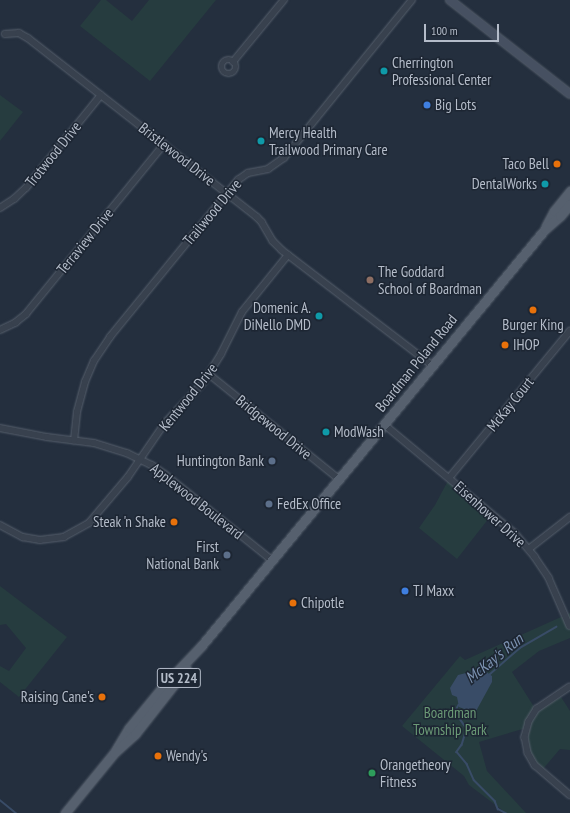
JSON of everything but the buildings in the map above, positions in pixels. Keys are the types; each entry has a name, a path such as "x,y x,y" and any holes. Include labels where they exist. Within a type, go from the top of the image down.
{"main road":[{"path":"450,0 570,94"},
{"name":"Boardman Poland Road","path":"545,229 554,211 570,191"},
{"name":"Boardman Poland Road","path":"65,813 114,753 129,728 166,683 202,645 545,229 560,216 570,204"}],"street":[{"path":"233,62 284,0"},
{"name":"Trailwood Drive","path":"74,441 82,392 89,372 99,352 227,193 244,175 268,169 280,162 412,0"},
{"name":"Bristlewood Drive","path":"5,34 19,33 25,36 259,219 273,241 288,255 432,365"},
{"name":"Trotwood Drive","path":"0,208 14,199 26,188 101,95"},
{"name":"Terraview Drive","path":"0,330 15,323 26,314 164,144"},
{"name":"Kentwood Drive","path":"0,525 22,537 40,540 56,538 75,532 89,523 128,477 165,424 196,391 209,374 242,312 288,255"},
{"name":"McKay Court","path":"450,477 570,331"},
{"name":"Bridgewood Drive","path":"209,374 339,479"},
{"name":"Eisenhower Drive","path":"384,424 503,521 529,549 549,578 570,626"},
{"name":"Applewood Boulevard","path":"0,428 110,447 140,459 165,474 272,560"},
{"path":"529,549 570,517"},
{"path":"570,687 537,709 529,722 525,736 528,753 535,765 570,795"}],"green space":[{"path":"101,0 106,0 132,21 149,0 216,0 150,81 80,26"},
{"path":"0,95 23,112 0,141"},
{"path":"450,477 493,513 457,559 419,528 435,505"},
{"path":"0,586 67,637 19,697 0,682 0,666 9,671 26,648 6,624 0,625"},
{"name":"Boardman Township Park","path":"570,613 570,638 539,651 512,672 536,710 526,728 479,742 487,771 526,813 506,813 469,785 464,776 402,726 460,656 465,660"},
{"path":"561,697 570,711 570,750 560,749 543,769 534,760 529,749 529,726 534,716 543,707"}],"water":[{"path":"478,670 485,671 492,676 492,682 475,713 459,707 457,697 452,695 450,688 458,675"}],"waterway":[{"name":"McKay's Run","path":"489,675 520,648 556,627"},
{"name":"McKay's Run","path":"459,705 457,709 458,716 467,729 462,745 457,752 467,764 474,780 495,801 498,809 506,813"},
{"path":"0,800 16,813"}],"place":[{"name":"Cherrington Professional Center","path":"384,71"},
{"name":"Big Lots","path":"427,105"},
{"name":"Mercy Health Trailwood Primary Care","path":"261,141"},
{"name":"Taco Bell","path":"557,164"},
{"name":"DentalWorks","path":"545,184"},
{"name":"The Goddard School of Boardman","path":"370,280"},
{"name":"Burger King","path":"533,310"},
{"name":"Domenic A. DiNello DMD","path":"319,316"},
{"name":"IHOP","path":"505,345"},
{"name":"ModWash","path":"326,432"},
{"name":"Huntington Bank","path":"272,461"},
{"name":"FedEx Office","path":"269,504"},
{"name":"Steak 'n Shake","path":"174,522"},
{"name":"First National Bank","path":"227,555"},
{"name":"TJ Maxx","path":"405,591"},
{"name":"Chipotle","path":"293,603"},
{"name":"Raising Cane's","path":"102,697"},
{"name":"Wendy's","path":"158,756"},
{"name":"Orangetheory Fitness","path":"372,773"}]}
